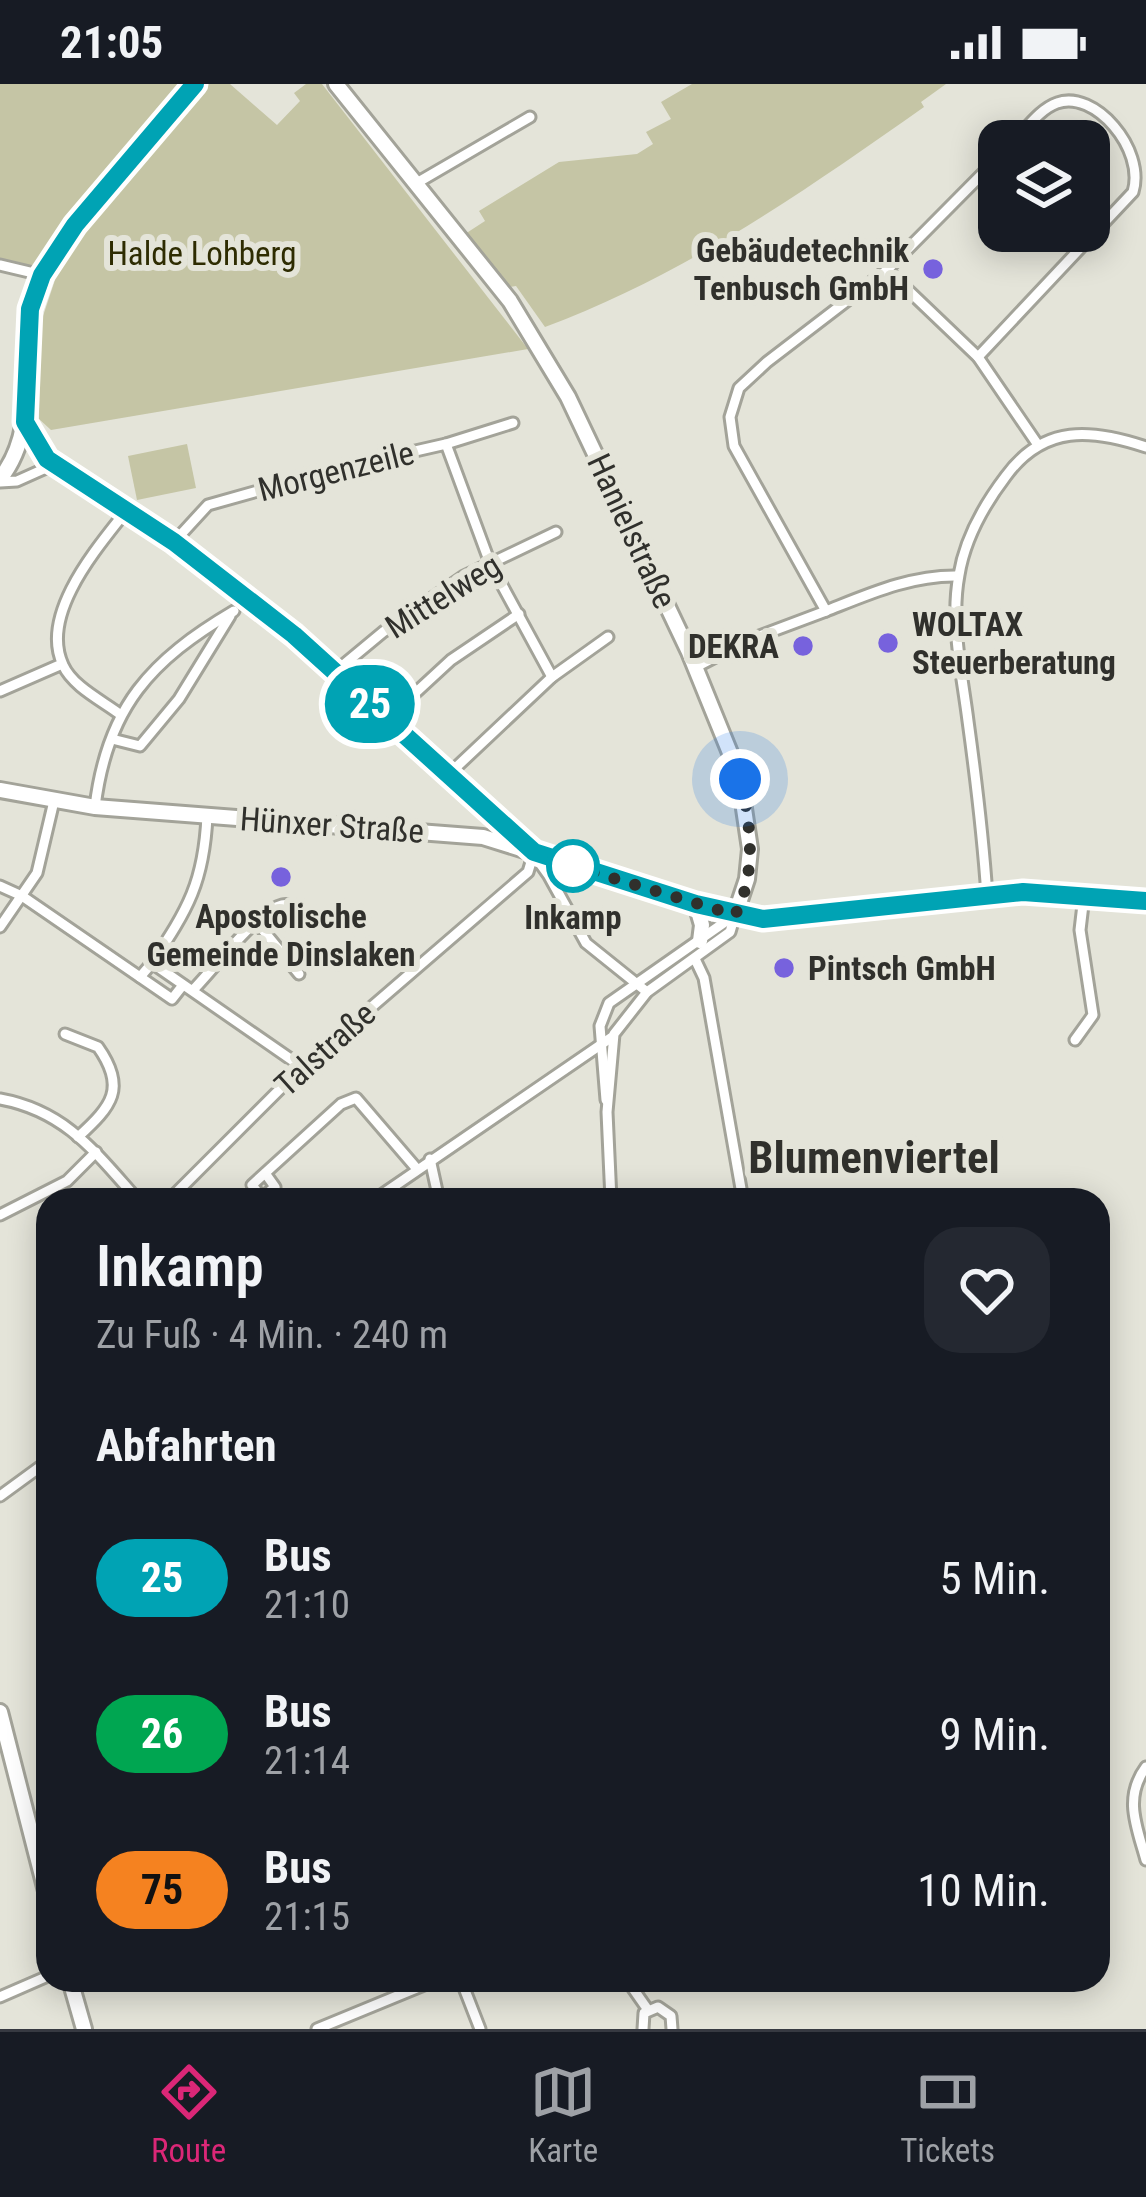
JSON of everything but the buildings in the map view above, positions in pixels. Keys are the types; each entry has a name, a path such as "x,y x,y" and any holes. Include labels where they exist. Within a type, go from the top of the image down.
{"main road":[{"path":"0,481 15,456 25,422 30,309 42,275 75,225 195,84"},
{"name":"Hanielstraße","path":"336,84 510,301 548,358 689,652 740,776 749,864 735,915"},
{"name":"Hünxer Straße","path":"0,790 95,807 490,839 696,904 763,919 1023,892 1146,901"},
{"path":"490,839 502,822"},
{"path":"696,904 702,925 700,941"},
{"path":"0,1712 3,1737 36,1829"},
{"path":"73,1992 83,2029"}],"street":[{"path":"1036,120 1053,104 1077,101 1108,120"},
{"path":"416,184 530,117"},
{"path":"1110,122 1136,148 1142,170 1133,192 1110,216"},
{"path":"826,611 734,446 730,417 739,388 887,270 978,178"},
{"path":"978,357 1077,252"},
{"path":"0,265 42,275"},
{"path":"887,270 978,357 1038,445"},
{"path":"25,422 37,445 55,464 174,542 245,598 336,671 502,822 534,852 586,943 647,992"},
{"name":"Morgenzeile","path":"174,542 208,505 512,423"},
{"path":"987,896 956,633 958,576 964,554 990,497 1012,467 1038,445 1072,434 1106,433 1146,447"},
{"path":"446,444 490,562 552,676"},
{"path":"0,481 17,481 55,464"},
{"path":"122,715 73,679 62,664 60,624 83,566 126,511"},
{"name":"Mittelweg","path":"336,671 383,632 490,562 556,532"},
{"path":"696,668 746,641 899,584 958,576"},
{"path":"112,739 140,746 178,699 245,598"},
{"path":"95,807 112,739 143,678 171,652 234,610"},
{"name":"Mittelweg","path":"386,720 451,660 519,614"},
{"path":"448,774 552,676 608,637"},
{"path":"689,652 746,641"},
{"path":"0,691 62,664"},
{"path":"0,927 37,873 54,801"},
{"path":"140,976 179,923 199,883 207,815"},
{"path":"534,852 528,872 549,876"},
{"name":"Talstraße","path":"181,1188 302,1067 528,872"},
{"path":"0,886 22,896 172,999 285,904 316,920"},
{"path":"1075,1040 1093,1015 1080,930 1084,896"},
{"path":"608,1112 600,1026 609,1003 735,915"},
{"path":"391,1188 601,1045 647,992 730,932 735,915"},
{"path":"257,924 299,974"},
{"path":"695,959 704,978 741,1188"},
{"path":"152,963 302,1067"},
{"path":"65,1034 98,1047 115,1080 112,1101 78,1137"},
{"path":"610,1188 608,1112 614,1034"},
{"path":"265,1173 341,1104 356,1098 417,1169"},
{"path":"0,1100 30,1105 62,1121 128,1188"},
{"path":"53,1188 67,1181 96,1152"},
{"path":"430,1159 436,1188"},
{"path":"0,1214 36,1196"},
{"path":"0,1496 36,1470"},
{"path":"1146,1767 1132,1792 1146,1860"},
{"path":"0,1997 36,1981"},
{"path":"316,2029 407,1992"},
{"path":"466,1992 480,2029"},
{"path":"635,1992 648,2010"},
{"path":"643,2029 642,2018 658,2007 668,2011 671,2029"}],"green space":[{"name":"Halde Lohberg","path":"0,84 230,84 277,125 300,101 294,93 306,84 322,84 528,349 51,430 39,419 40,325 55,280 0,263"},
{"path":"692,84 946,84 921,102 924,107 742,229 646,283 545,327 516,286 510,287 465,234 485,221 479,211 559,162 637,154 653,144 646,132 671,119 661,102"},
{"path":"187,444 196,488 137,500 128,456"}],"bus line":[{"name":"25","path":"195,84 75,225 42,275 30,309 25,422 47,459 174,542 294,635 534,852 696,904 763,919 1023,892 1146,901"}],"place":[{"name":"Gebäudetechnik Tenbusch GmbH","path":"933,269"},
{"name":"WOLTAX Steuerberatung","path":"888,643"},
{"name":"DEKRA","path":"803,646"},
{"name":"Inkamp","path":"573,866"},
{"name":"Apostolische Gemeinde Dinslaken","path":"281,877"},
{"name":"Pintsch GmbH","path":"784,968"}],"district":[{"name":"Blumenviertel","path":"874,1157"}],"route":[{"path":"573,866 735,915 743,897 750,849 740,779"}]}
